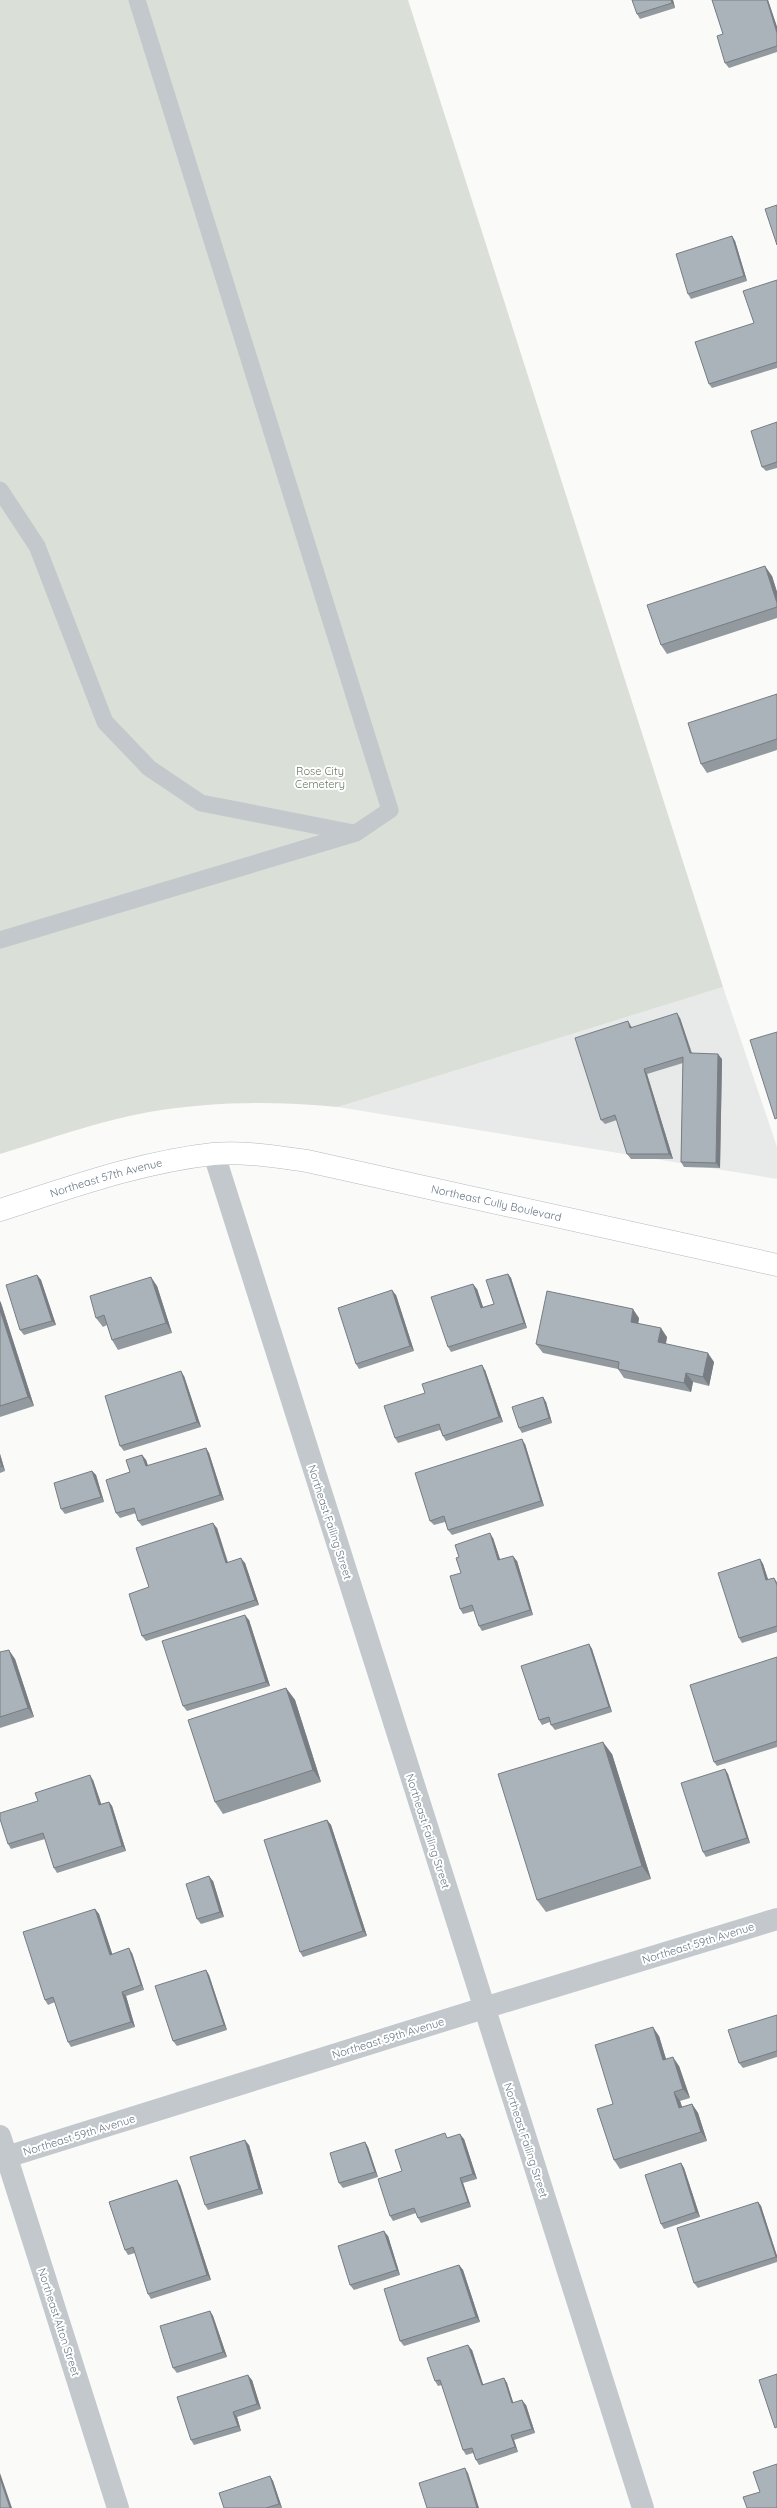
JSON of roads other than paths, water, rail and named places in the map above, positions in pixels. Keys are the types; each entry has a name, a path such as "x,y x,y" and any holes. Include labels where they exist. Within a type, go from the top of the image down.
{"main road":[{"name":"Northeast 57th Avenue","path":"0,1210 116,1174 157,1164 214,1154"},
{"name":"Northeast Cully Boulevard","path":"214,1154 307,1160 777,1265"}],"street":[{"name":"Northeast Failing Street","path":"214,1154 643,2508"},
{"name":"Northeast 59th Avenue","path":"3,2158 484,2008 777,1919"},
{"name":"Northeast Alton Street","path":"0,2136 3,2158 118,2508"}],"lane":[{"path":"0,940 356,833 390,810 137,0"},
{"path":"0,490 38,546 105,722 149,768 201,803 356,833"}],"park label":[{"name":"Rose City Cemetery","path":"320,777"}]}
